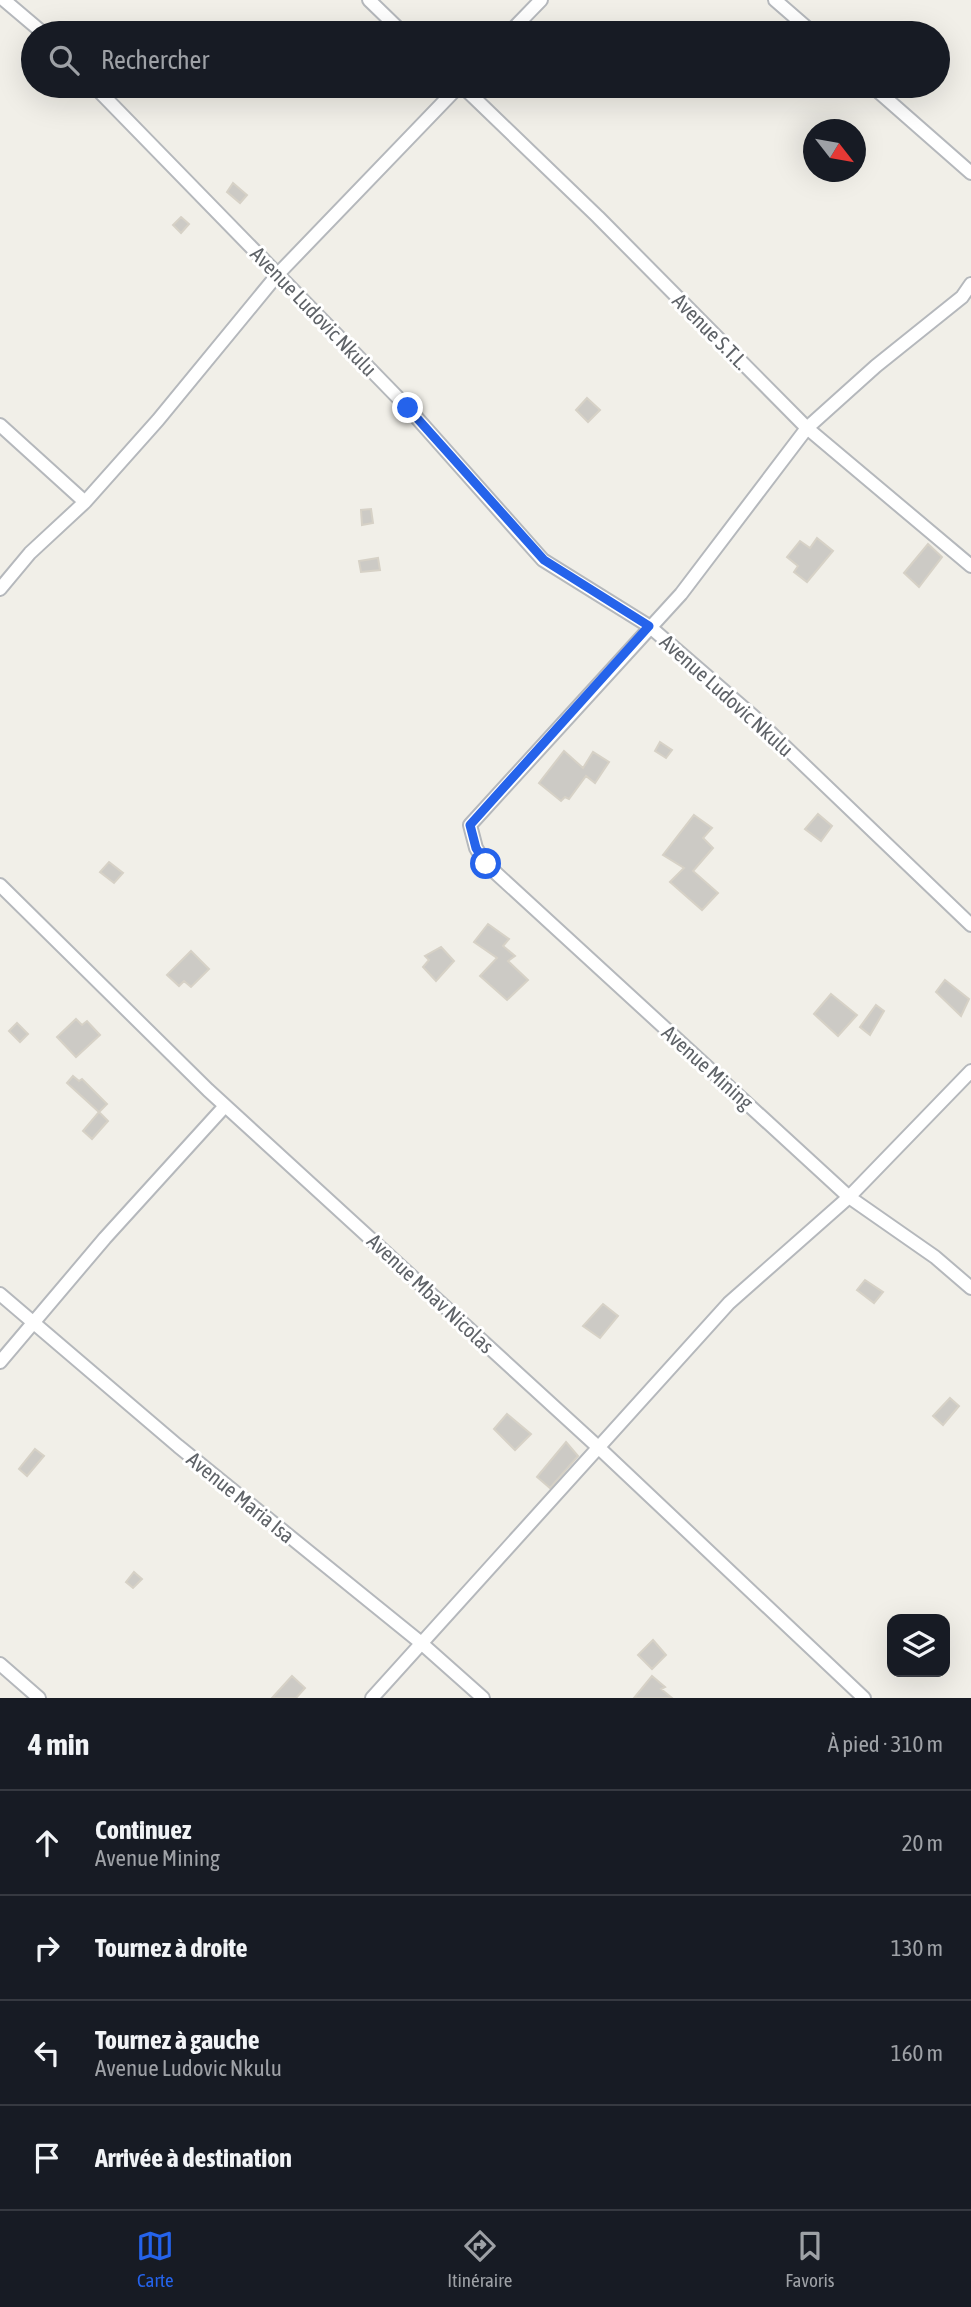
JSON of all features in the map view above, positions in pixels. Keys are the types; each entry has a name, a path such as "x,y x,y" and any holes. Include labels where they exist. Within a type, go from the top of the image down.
{"street":[{"path":"4,0 29,21"},
{"path":"369,0 391,21"},
{"path":"521,21 541,0"},
{"path":"775,0 799,21"},
{"name":"Avenue Ludovic Nkulu","path":"106,98 408,408 544,560 649,626 753,716 971,925"},
{"path":"0,589 30,553 85,502 222,346 278,274 448,98"},
{"name":"Avenue S.T.L.","path":"473,98 598,217 807,428 971,566"},
{"path":"886,98 971,173"},
{"path":"649,626 681,594 807,428 876,366 962,297 971,284"},
{"path":"0,425 85,502"},
{"name":"Avenue Mining","path":"649,626 470,825 476,848 486,864 849,1197 935,1257 971,1288"},
{"name":"Avenue Mbav Nicolas","path":"0,885 225,1106 598,1447 864,1698"},
{"path":"372,1698 729,1303 849,1197 971,1071"},
{"path":"0,1362 35,1324 105,1238 225,1106"},
{"name":"Avenue Maria Isa","path":"0,1294 178,1446 420,1642 483,1698"},
{"path":"0,1664 39,1698"}],"building":[{"path":"233,183 247,195 240,203 227,192"},
{"path":"181,217 189,224 181,233 173,225"},
{"path":"587,398 600,410 588,422 576,410"},
{"path":"371,509 373,523 362,525 361,510"},
{"path":"817,538 833,551 807,582 794,572 798,566 787,557 800,541 810,548"},
{"path":"928,544 942,557 919,587 904,573"},
{"path":"378,558 380,570 361,572 359,561"},
{"path":"660,742 672,750 666,758 655,751"},
{"path":"564,751 583,768 593,752 609,762 595,783 586,776 569,799 565,797 561,801 539,783"},
{"path":"818,814 832,826 821,841 805,829"},
{"path":"694,815 712,828 703,838 713,848 693,871 718,893 702,910 670,882 684,868 663,855"},
{"path":"109,862 123,873 114,883 100,872"},
{"path":"488,924 509,939 503,946 515,956 508,961 528,980 507,1000 480,976 497,958 474,942"},
{"path":"441,947 454,961 436,981 423,967 429,960 425,956"},
{"path":"191,951 209,969 191,987 184,981 179,986 167,975"},
{"path":"945,980 969,999 961,1016 936,992"},
{"path":"831,994 857,1015 838,1036 814,1014"},
{"path":"876,1005 884,1011 870,1035 860,1027"},
{"path":"76,1019 82,1025 87,1021 100,1035 76,1057 57,1037"},
{"path":"17,1023 28,1034 20,1042 9,1031"},
{"path":"73,1076 79,1081 82,1079 107,1104 99,1112 67,1083"},
{"path":"99,1112 108,1121 92,1139 83,1131"},
{"path":"865,1280 883,1292 874,1303 857,1290"},
{"path":"603,1304 618,1316 600,1338 583,1326"},
{"path":"950,1398 959,1406 943,1425 933,1416"},
{"path":"507,1414 531,1434 515,1450 494,1429"},
{"path":"566,1442 578,1456 550,1488 537,1477"},
{"path":"35,1449 44,1456 27,1476 19,1469"},
{"path":"134,1572 142,1579 133,1588 126,1582"},
{"path":"653,1640 666,1655 652,1669 638,1655"},
{"path":"292,1676 305,1688 296,1698 272,1698"},
{"path":"652,1676 665,1687 661,1689 672,1698 634,1698"}],"route":[{"path":"408,408 544,560 649,626 470,825 476,848 486,864"}]}
